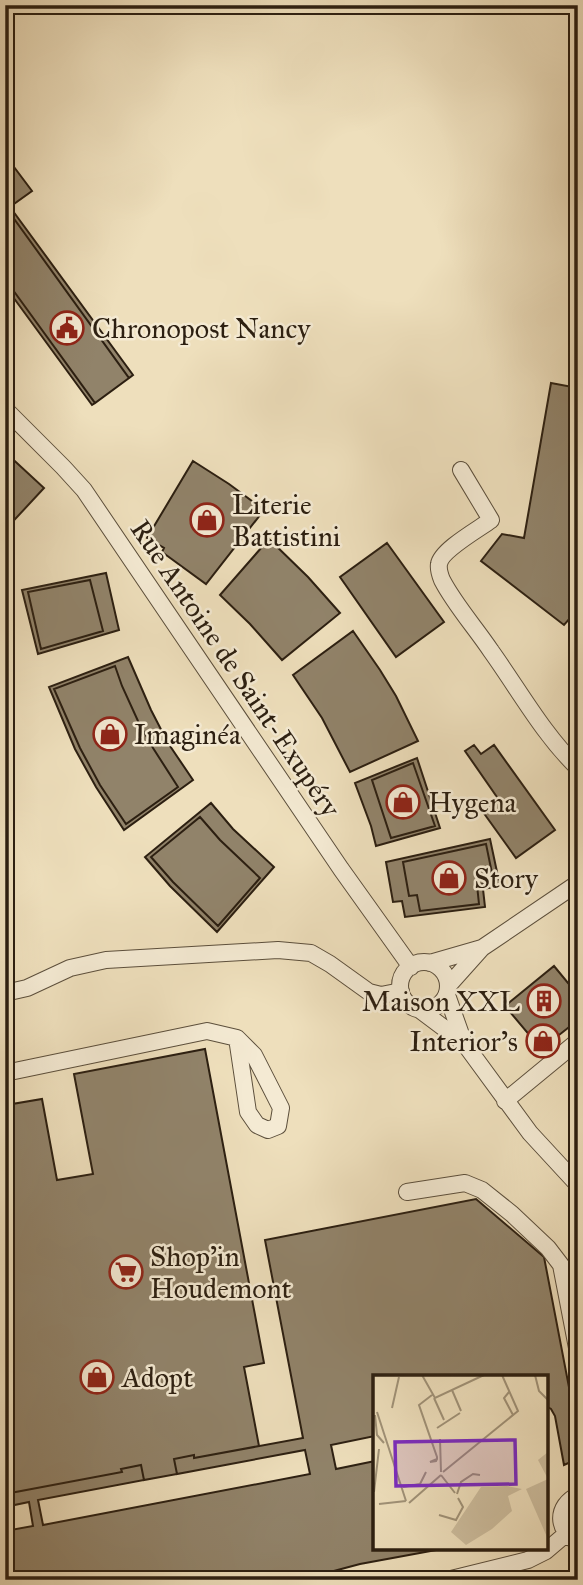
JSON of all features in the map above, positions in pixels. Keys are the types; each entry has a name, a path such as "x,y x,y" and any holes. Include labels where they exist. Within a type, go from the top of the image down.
{"street":[{"name":"Rue Antoine de Saint-Exupéry","path":"5,409 84,490 341,869 411,967"},
{"path":"461,470 491,520 446,552 439,561 441,578 539,721 578,768"},
{"path":"420,1010 428,1010 442,1002 447,990 482,948 578,883"},
{"path":"464,1043 408,1004 401,991 403,976 416,964 430,963 482,948"},
{"path":"5,993 27,988 69,968 96,962 278,950 311,953 375,995 401,991"},
{"path":"430,963 442,970 446,977 447,990 464,1043 530,1133 578,1185"},
{"path":"5,1073 207,1031 237,1038 254,1055 281,1108 278,1126 268,1130 257,1125 248,1112 237,1038"},
{"path":"505,1101 578,1041"},
{"path":"407,1192 465,1183 482,1190 512,1214 548,1248 561,1265 578,1353"},
{"path":"447,1580 528,1560 572,1538 561,1522 563,1510 570,1499 578,1495"}],"building":[{"name":"Chronopost Nancy","path":"5,155 32,191 7,209 129,378 95,403 5,279"},
{"path":"10,207 133,375 129,378 7,209"},
{"path":"5,279 95,403 92,405 5,286"},
{"path":"551,383 578,388 578,624 570,618 564,625 481,561 502,534 524,538"},
{"path":"5,452 44,488 5,530"},
{"name":"Literie Battistini","path":"193,461 264,510 206,584 162,552 164,548 147,538"},
{"path":"269,539 340,613 282,660 220,595"},
{"path":"387,543 444,622 396,657 340,577"},
{"path":"106,573 119,630 38,654 22,590","holes":["90,580 103,631 41,649 28,592"]},
{"path":"90,580 103,631 41,649 28,592"},
{"path":"353,631 396,696 418,741 350,772 322,718 293,675"},
{"path":"128,657 168,743 193,780 124,830 75,749 49,687","holes":["115,666 138,721 178,787 126,824 80,748 54,689"]},
{"name":"Imaginéa","path":"115,666 138,721 178,787 126,824 80,748 54,689"},
{"path":"474,745 481,754 494,745 555,830 516,858 483,812 499,800 465,751"},
{"path":"417,758 440,828 376,846 355,783","holes":["413,763 435,826 391,838 372,780"]},
{"name":"Hygena","path":"413,763 435,826 391,838 372,780"},
{"path":"211,803 233,829 274,867 217,932 145,857","holes":["200,817 260,878 218,926 151,857"]},
{"path":"200,817 260,878 218,926 151,857"},
{"path":"490,839 500,886 483,889 485,907 405,917 402,901 393,902 386,862","holes":["486,844 494,883 477,885 479,904 420,911 417,895 409,896 403,862"]},
{"name":"Story","path":"486,844 494,883 477,885 479,904 420,911 417,895 409,896 403,862"},
{"name":"Maison XXL","path":"554,966 578,995 578,1020 554,1039 539,1041 531,1037 505,1006"},
{"name":"Shop’in Houdemont","path":"205,1049 264,1363 244,1367 259,1446 174,1459 177,1474 144,1480 141,1465 121,1469 122,1472 5,1494 5,1099 6,1105 42,1099 57,1180 93,1174 74,1074"},
{"path":"476,1199 544,1257 578,1434 578,1456 564,1465 555,1416 548,1407 548,1375 373,1375 373,1436 331,1445 336,1469 373,1461 373,1550 436,1550 360,1564 300,1580 5,1580 5,1531 33,1526 29,1502 5,1507 5,1494 122,1472 121,1469 141,1465 144,1480 38,1500 43,1525 310,1474 305,1450 177,1474 174,1459 194,1455 194,1458 303,1438 265,1240"}],"place":[{"name":"Chronopost Nancy","path":"67,328"},
{"name":"Literie Battistini","path":"207,520"},
{"name":"Imaginéa","path":"110,734"},
{"name":"Hygena","path":"403,802"},
{"name":"Story","path":"449,878"},
{"name":"Maison XXL","path":"544,1001"},
{"name":"Interior's","path":"543,1041"},
{"name":"Shop’in Houdemont","path":"126,1272"},
{"name":"Adopt","path":"97,1377"}]}
